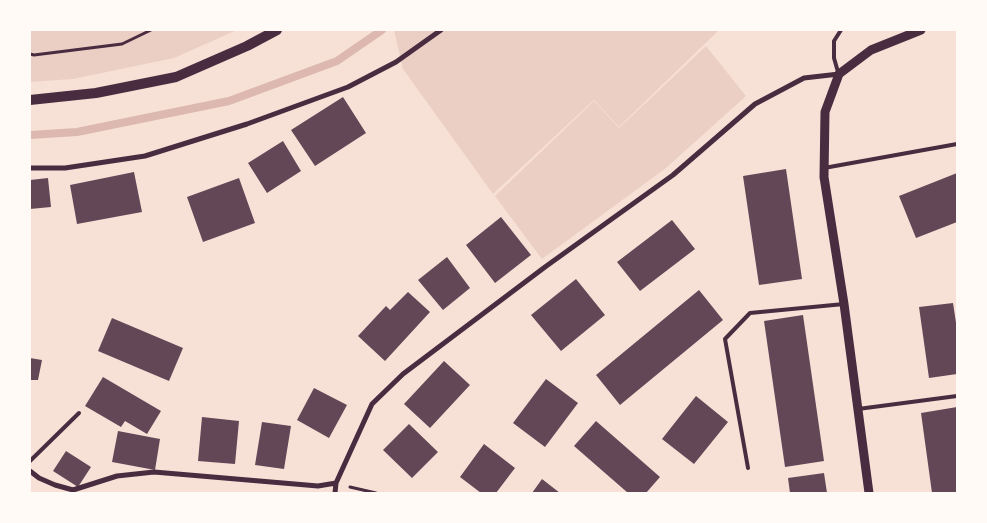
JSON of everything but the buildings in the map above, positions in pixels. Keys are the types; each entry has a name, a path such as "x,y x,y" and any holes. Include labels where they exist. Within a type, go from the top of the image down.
{"main road":[{"path":"30,100 96,93 176,77 247,46 277,30"}],"street":[{"path":"30,168 66,168 145,156 247,124 348,86 396,62 441,30"},
{"path":"335,493 336,483 372,404 403,374 545,267 673,175 755,104 804,78 839,74 871,50 921,30"},
{"path":"839,74 825,112 824,177 844,304 869,493"},
{"path":"30,471 39,478 73,490 117,476 154,472 318,486 336,483"}],"lane":[{"path":"839,74 834,58 834,41 841,30"},
{"path":"824,168 957,144"},
{"path":"748,468 725,338 750,313 844,304"},
{"path":"858,409 957,396"},
{"path":"30,461 78,413"}],"path":[{"path":"30,54 122,44 151,30"},
{"path":"336,483 376,493"}],"shaded area":[{"path":"30,30 237,30 174,58 73,79 30,82"},
{"path":"394,30 719,30 619,127 594,100 493,194 403,69"},
{"path":"706,46 746,96 666,168 542,259 495,196 594,101 619,128"}],"waterway":[{"path":"30,135 77,132 229,101 337,61 382,30"}]}
